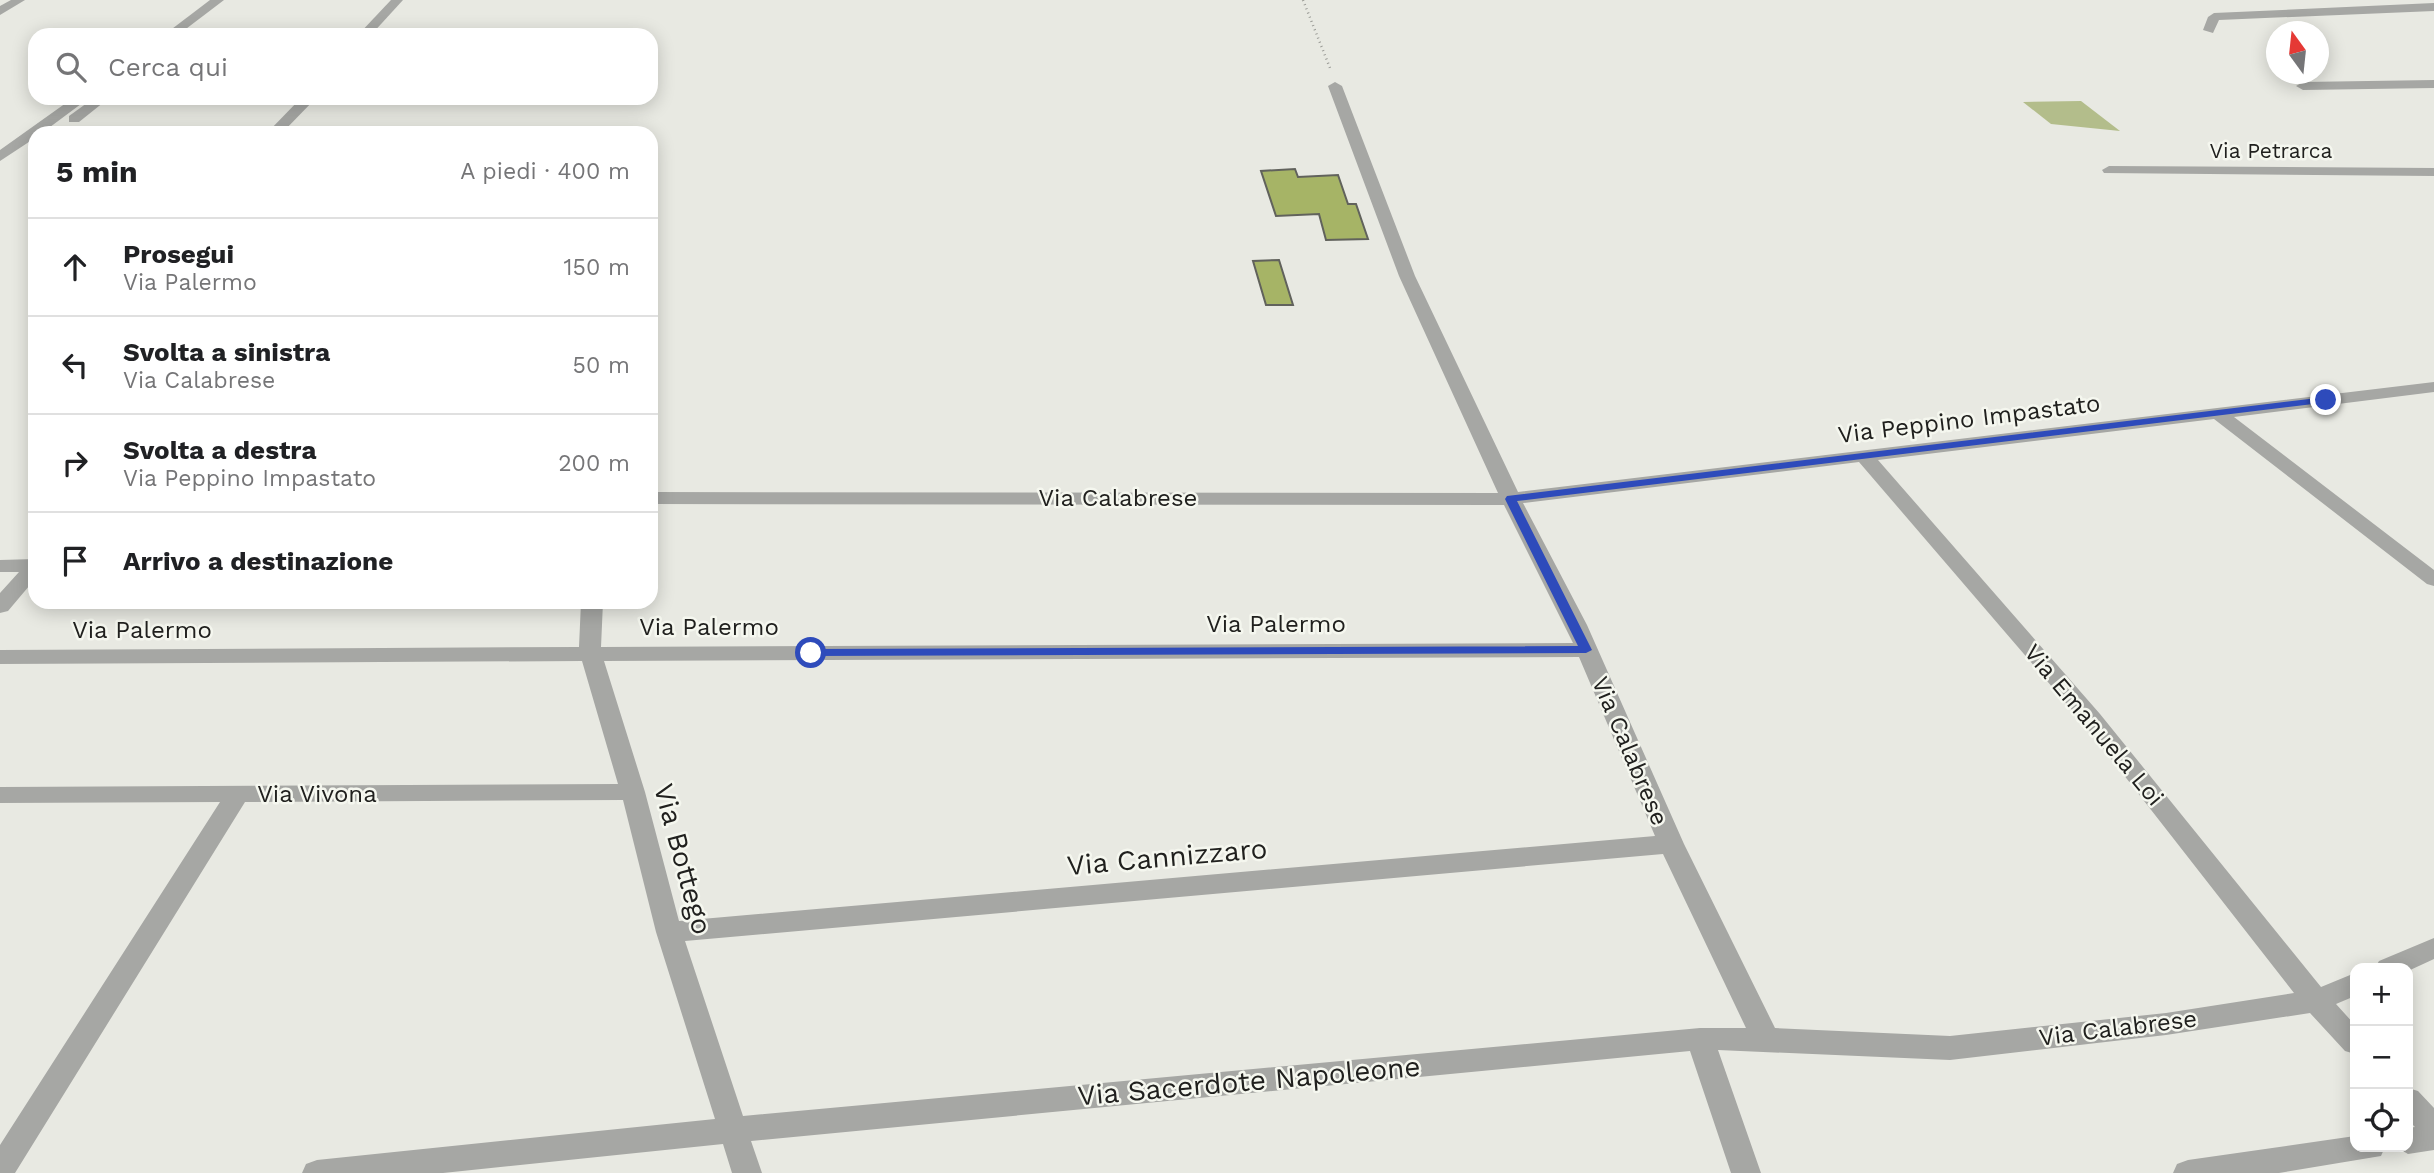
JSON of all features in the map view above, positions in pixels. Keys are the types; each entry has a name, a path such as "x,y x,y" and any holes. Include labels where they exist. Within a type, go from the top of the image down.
{"street":[{"path":"0,10 19,0"},
{"path":"180,28 218,0"},
{"path":"199,28 220,13 230,0"},
{"path":"370,28 397,0"},
{"path":"2208,30 2214,17 2434,6"},
{"path":"2303,86 2434,84"},
{"path":"1335,86 1407,276 1511,499"},
{"path":"43,126 72,105"},
{"path":"64,126 93,105"},
{"path":"281,126 302,105"},
{"path":"0,157 28,137"},
{"path":"0,174 28,153"},
{"name":"Via Petrarca","path":"2109,170 2434,172"},
{"name":"Via Peppino Impastato","path":"1511,499 2434,387"},
{"path":"2218,413 2434,579"},
{"name":"Via Emanuela Loi","path":"1864,456 2092,719 2316,1001"},
{"name":"Via Calabrese","path":"658,498 1511,499 1586,650 1671,844 1766,1039 1950,1048 2166,1024 2316,1001 2350,986"},
{"path":"0,566 28,565"},
{"path":"0,606 28,573"},
{"name":"Via Bottego","path":"592,609 590,653 633,792 669,932 747,1173"},
{"name":"Via Palermo","path":"0,657 1586,650"},
{"name":"Via Vivona","path":"0,794 633,792"},
{"path":"0,1171 238,794"},
{"name":"Via Cannizzaro","path":"669,932 1671,844"},
{"path":"2400,963 2434,948"},
{"path":"2316,1001 2350,1038"},
{"path":"1700,1039 1746,1173"},
{"name":"Via Sacerdote Napoleone","path":"317,1173 733,1130 1700,1039 1766,1039"},
{"path":"2413,1105 2434,1128"},
{"path":"2413,1140 2434,1138"},
{"path":"2188,1173 2350,1150"}],"path":[{"path":"1303,0 1318,34 1335,86"}],"green space":[{"path":"2081,101 2120,131 2051,124 2023,102"}],"building":[{"path":"1295,169 1298,177 1338,175 1348,204 1356,204 1368,239 1326,240 1319,214 1276,216 1261,171"},
{"path":"1279,260 1293,305 1266,305 1253,261"}],"route":[{"path":"811,653 1586,650 1576,625 1511,499 2326,400"}]}
